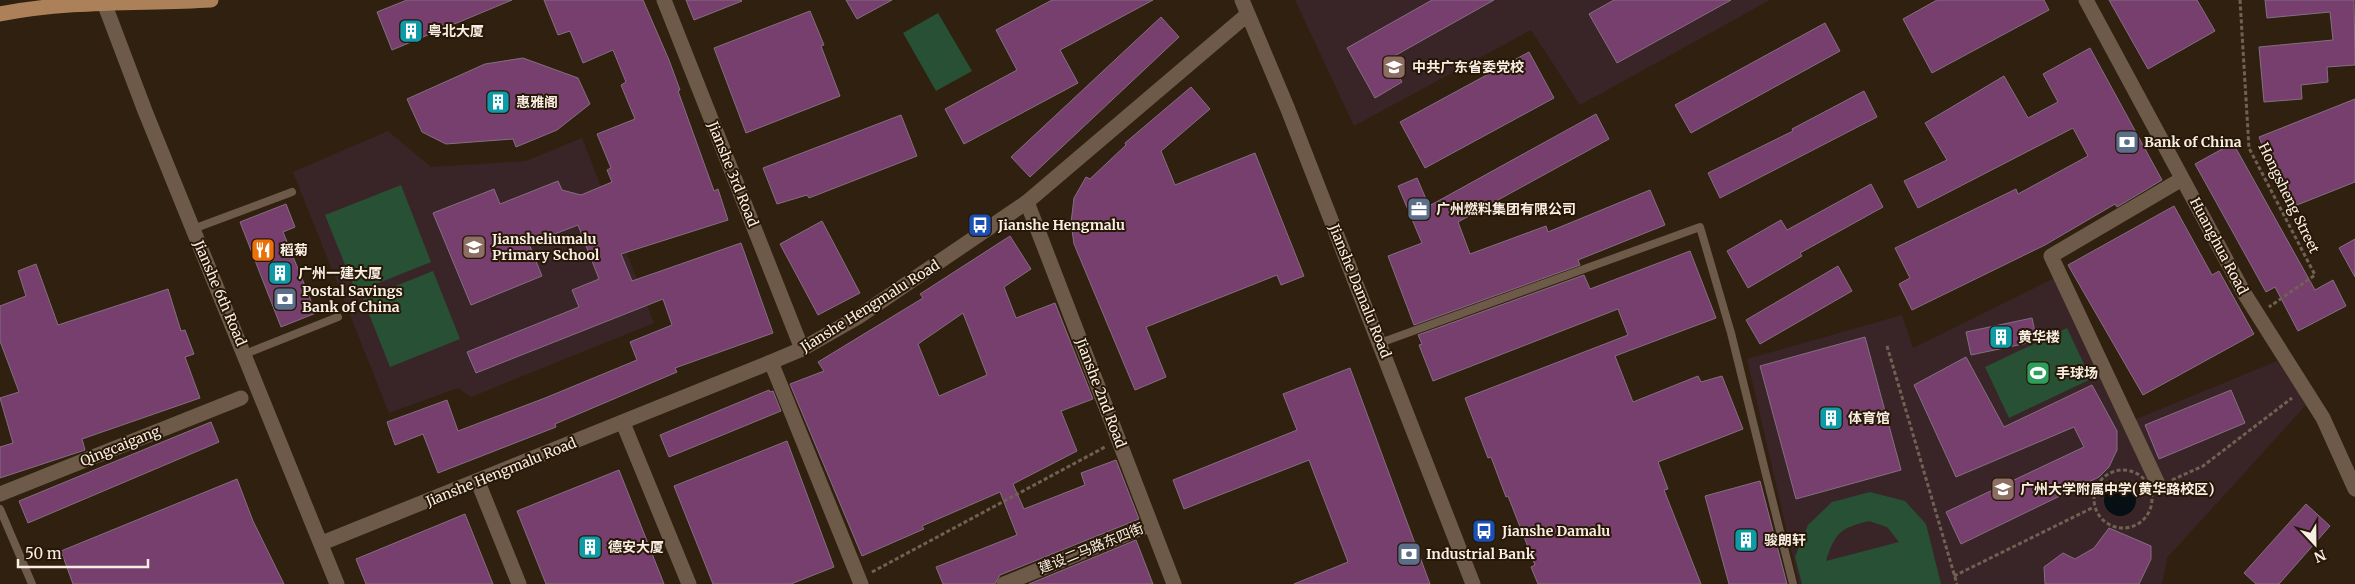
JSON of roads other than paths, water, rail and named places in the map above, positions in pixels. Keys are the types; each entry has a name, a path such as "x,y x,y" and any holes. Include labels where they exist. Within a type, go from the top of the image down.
{"main road":[{"path":"0,14 51,5 104,1 211,0"}],"street":[{"name":"Jianshe 3rd Road","path":"664,0 802,349"},
{"name":"Huanghua Road","path":"2086,0 2257,315 2323,418 2355,489"},
{"name":"Jianshe 6th Road","path":"104,1 145,111 337,584"},
{"name":"Jianshe Hengmalu Road","path":"322,544 802,349 858,317 1028,202 1245,7"},
{"name":"Jianshe Damalu Road","path":"1245,7 1287,107 1473,584"},
{"path":"2155,488 2051,256 2182,179"},
{"name":"Jianshe 2nd Road","path":"1028,202 1174,584"},
{"path":"771,362 856,582"},
{"name":"Qingcaigang","path":"0,494 241,398"},
{"path":"623,423 689,584"},
{"path":"478,482 519,584"},
{"name":"建设二马路东四街","path":"1004,584 1151,524"}],"lane":[{"path":"193,229 292,192"},
{"path":"1380,343 1700,227 1731,334 1793,584"},
{"path":"245,354 338,317"},
{"path":"0,509 32,584"}],"place":[{"name":"粤北大厦","path":"411,31"},
{"name":"中共广东省委党校","path":"1394,67"},
{"name":"惠雅阁","path":"498,102"},
{"name":"Bank of China","path":"2127,142"},
{"name":"广州燃料集团有限公司","path":"1419,209"},
{"name":"Jianshe Hengmalu","path":"980,225"},
{"name":"Jiansheliumalu Primary School","path":"474,247"},
{"name":"稻菊","path":"263,250"},
{"name":"广州一建大厦","path":"280,273"},
{"name":"Postal Savings Bank of China","path":"285,299"},
{"name":"黄华楼","path":"2001,337"},
{"name":"手球场","path":"2038,373"},
{"name":"体育馆","path":"1831,418"},
{"name":"广州大学附属中学(黄华路校区)","path":"2003,489"},
{"name":"Jianshe Damalu","path":"1484,531"},
{"name":"骏朗轩","path":"1746,540"},
{"name":"德安大厦","path":"590,547"},
{"name":"Industrial Bank","path":"1409,554"}]}
